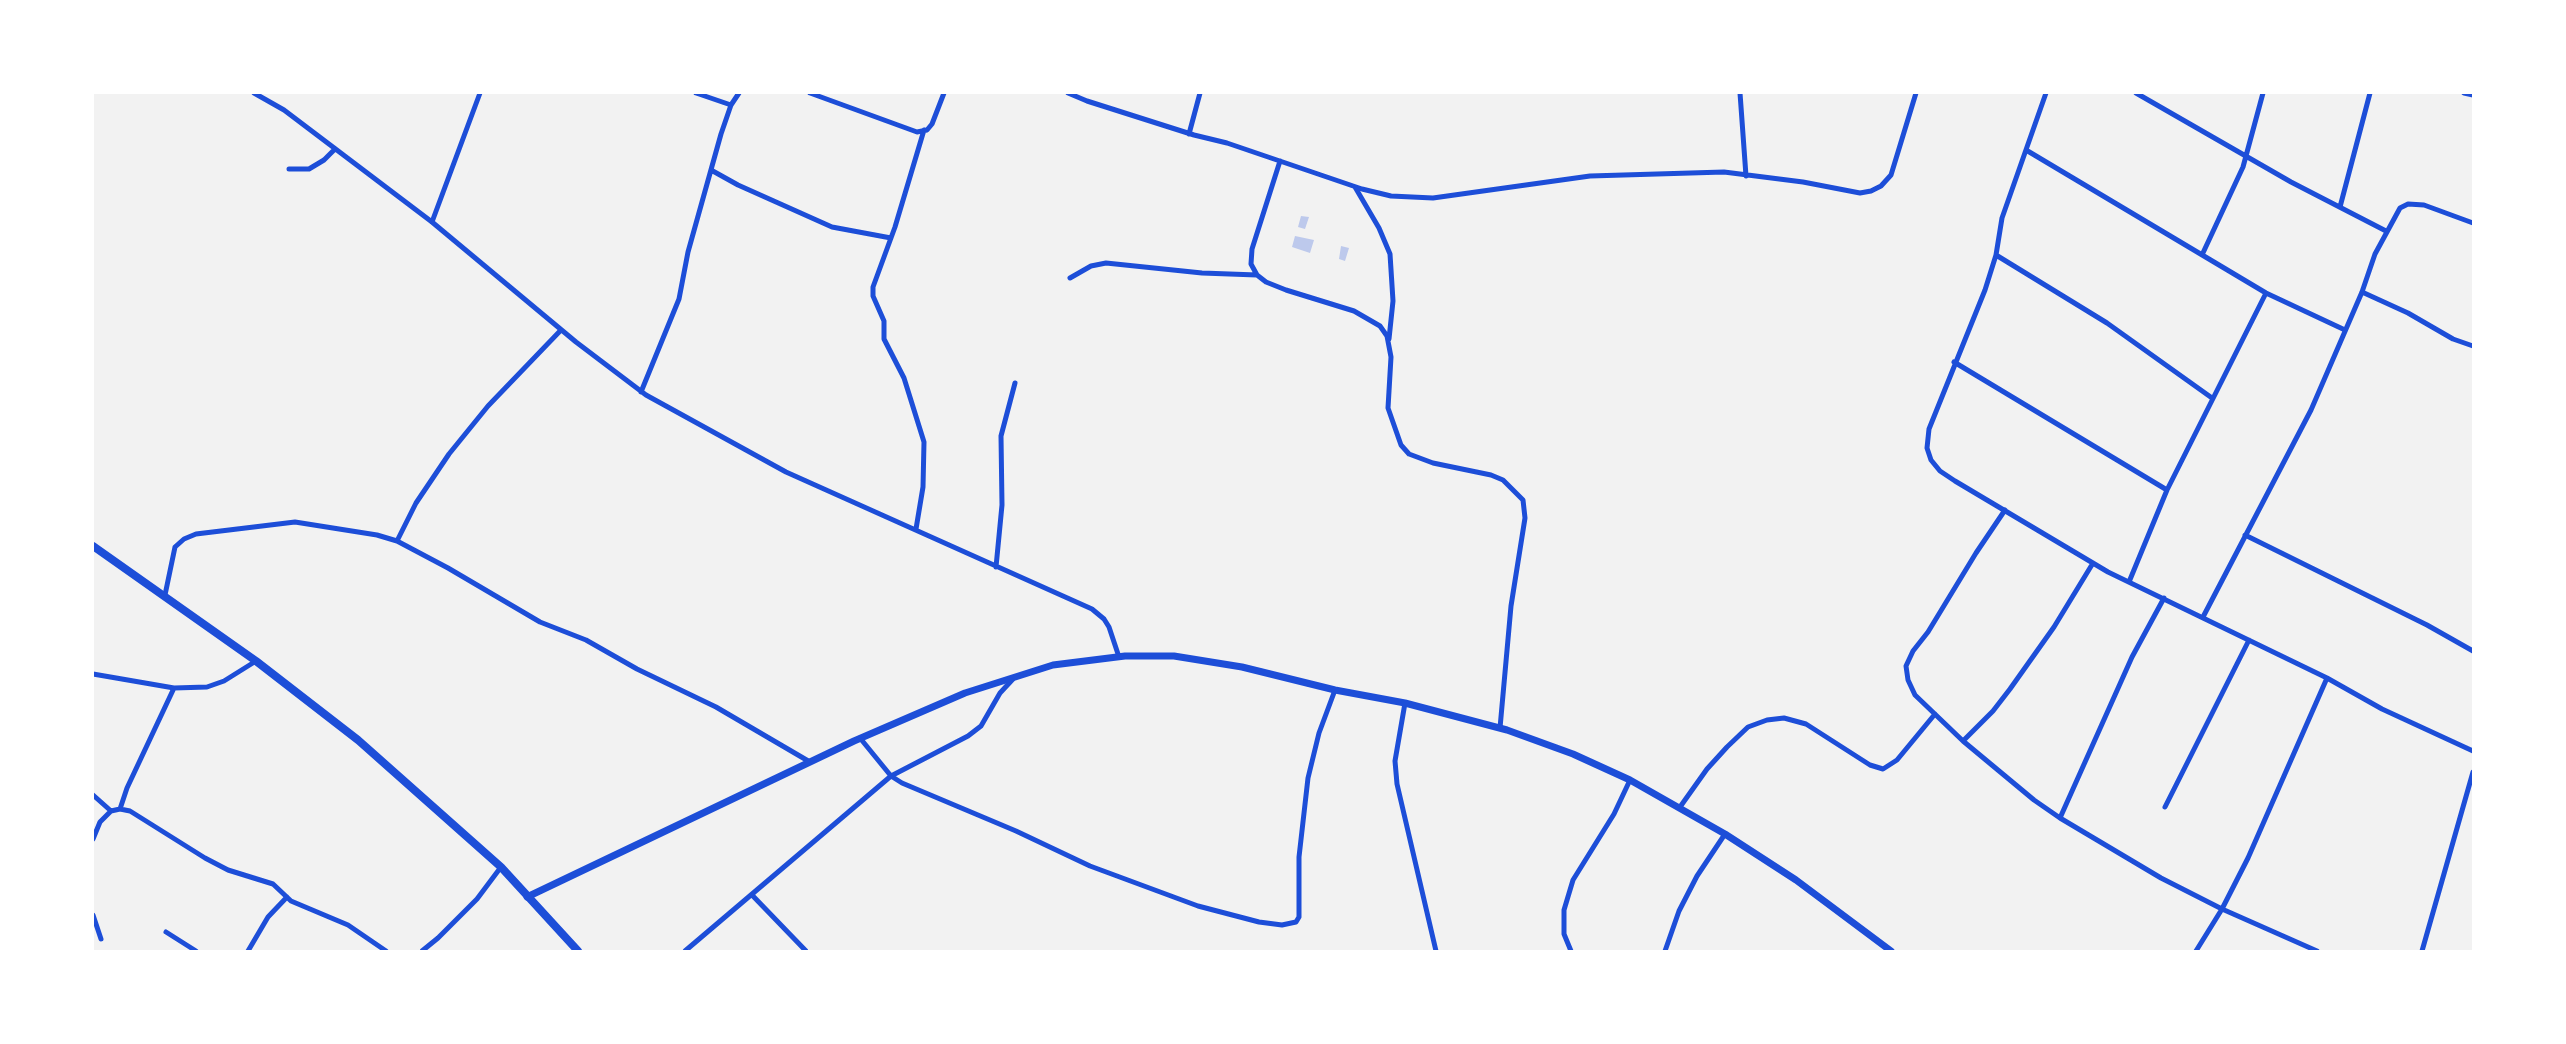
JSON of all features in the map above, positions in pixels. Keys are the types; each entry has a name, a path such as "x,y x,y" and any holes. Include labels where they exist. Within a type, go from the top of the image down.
{"highway":[{"path":"93,546 256,661 358,740 501,867 578,951"}],"main road":[{"path":"527,897 860,738 965,693 1053,665 1119,656 1174,656 1242,667 1335,690 1405,703 1500,728 1573,754 1630,780 1725,834 1796,880 1891,951"}],"street":[{"path":"254,93 284,110 432,222 561,330 641,392 786,472 1052,593 1078,601 1098,614 1109,627 1119,656"},
{"path":"432,222 480,93"},
{"path":"695,93 731,105"},
{"path":"641,392 679,299 688,252 711,170 731,105 739,93"},
{"path":"810,93 917,132 932,124 944,93"},
{"path":"1068,93 1355,187 1391,196 1433,198 1590,176 1724,172 1803,182 1860,193 1871,191 1881,186 1891,175 1916,93"},
{"path":"1189,134 1200,93"},
{"path":"1740,93 1746,176"},
{"path":"2046,93 2003,218 1996,255 1985,290 1929,429 1927,448 1931,460 1947,476 2093,563 2327,678 2382,709 2473,751"},
{"path":"2137,93 2291,182 2386,231"},
{"path":"2202,255 2243,167 2263,93"},
{"path":"2340,207 2370,93"},
{"path":"2464,93 2473,95"},
{"path":"916,529 924,476 924,442 904,378 884,339 884,321 873,296 873,287 924,130"},
{"path":"289,169 309,169 324,160 334,149"},
{"path":"2025,150 2266,293 2345,330"},
{"path":"1280,161 1252,249 1251,264 1257,275 1286,290 1354,311 1380,326 1387,336 1391,357 1388,408 1401,445 1409,454 1433,463 1503,480 1523,499 1525,518 1511,606 1500,728"},
{"path":"711,170 832,227 891,238"},
{"path":"1355,187 1379,228 1390,254 1394,301 1388,346"},
{"path":"2203,617 2311,410 2386,231 2400,208 2408,204 2424,205 2473,223"},
{"path":"1996,255 2107,323 2211,398"},
{"path":"1070,278 1091,266 1106,262 1202,273 1257,275"},
{"path":"2362,292 2408,313 2453,339 2473,346"},
{"path":"2129,582 2167,490 2266,293"},
{"path":"397,541 416,503 449,454 488,406 561,330"},
{"path":"1954,362 2167,490"},
{"path":"996,567 1002,505 1002,436 1016,383"},
{"path":"2005,510 1939,616 1913,651 1906,666 1908,680 1915,695 1963,741 2060,818 2161,878 2222,909 2317,951"},
{"path":"165,595 175,547 196,534 295,522 339,527 397,541 540,622 586,640 716,707 810,762"},
{"path":"2245,535 2427,625 2473,651"},
{"path":"1963,741 1993,711 2010,689 2054,627 2093,563"},
{"path":"2060,818 2132,657 2164,598"},
{"path":"2165,807 2249,640"},
{"path":"93,674 174,688 206,687 224,681 256,661"},
{"path":"685,951 891,776 968,736 981,726 1000,693 1018,674"},
{"path":"2196,951 2222,909 2253,847 2327,678"},
{"path":"120,809 127,788 174,688"},
{"path":"860,738 891,776 1090,866 1198,906 1259,922 1291,924 1299,916 1299,857 1308,778 1319,733 1335,690"},
{"path":"1405,703 1395,761 1397,784 1436,951"},
{"path":"1680,807 1707,769 1727,747 1748,727 1767,720 1784,718 1806,724 1870,765 1883,769 1897,760 1936,714"},
{"path":"2422,951 2473,772"},
{"path":"1571,951 1564,934 1564,910 1573,880 1614,814 1630,780"},
{"path":"93,795 111,811"},
{"path":"93,839 100,822 111,811 130,811 205,858 228,870 273,884 291,901 348,925 386,951"},
{"path":"1665,951 1679,911 1697,876 1725,834"},
{"path":"422,951 477,899 501,867"},
{"path":"752,895 806,951"},
{"path":"248,951 268,917 287,897"},
{"path":"93,915 101,939"},
{"path":"166,932 196,951"}],"building":[{"path":"1301,216 1309,217 1305,229 1298,227"},
{"path":"1295,236 1314,240 1310,253 1292,247"},
{"path":"1341,246 1349,248 1345,261 1339,259"}]}
